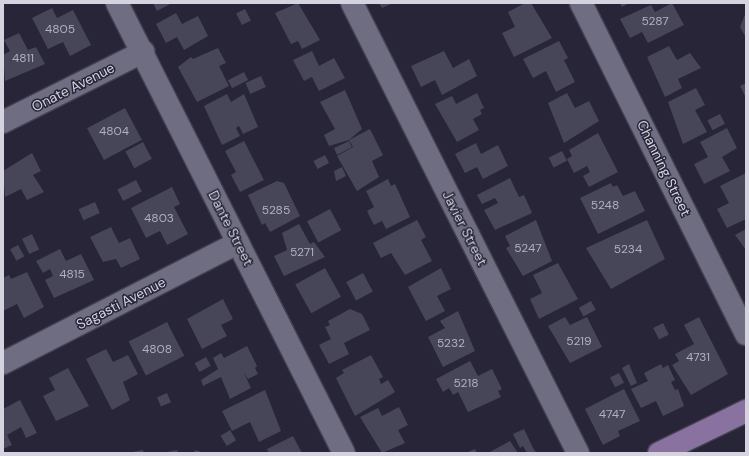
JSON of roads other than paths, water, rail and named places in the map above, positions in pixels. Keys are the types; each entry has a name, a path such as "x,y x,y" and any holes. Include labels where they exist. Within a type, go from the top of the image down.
{"main road":[{"path":"659,453 746,411"}],"street":[{"name":"Dante Street","path":"117,3 344,453"},
{"name":"Javier Street","path":"352,3 578,453"},
{"name":"Channing Street","path":"581,3 746,334"},
{"name":"Onate Avenue","path":"3,122 143,52"},
{"name":"Sagasti Avenue","path":"3,363 238,243"}]}
